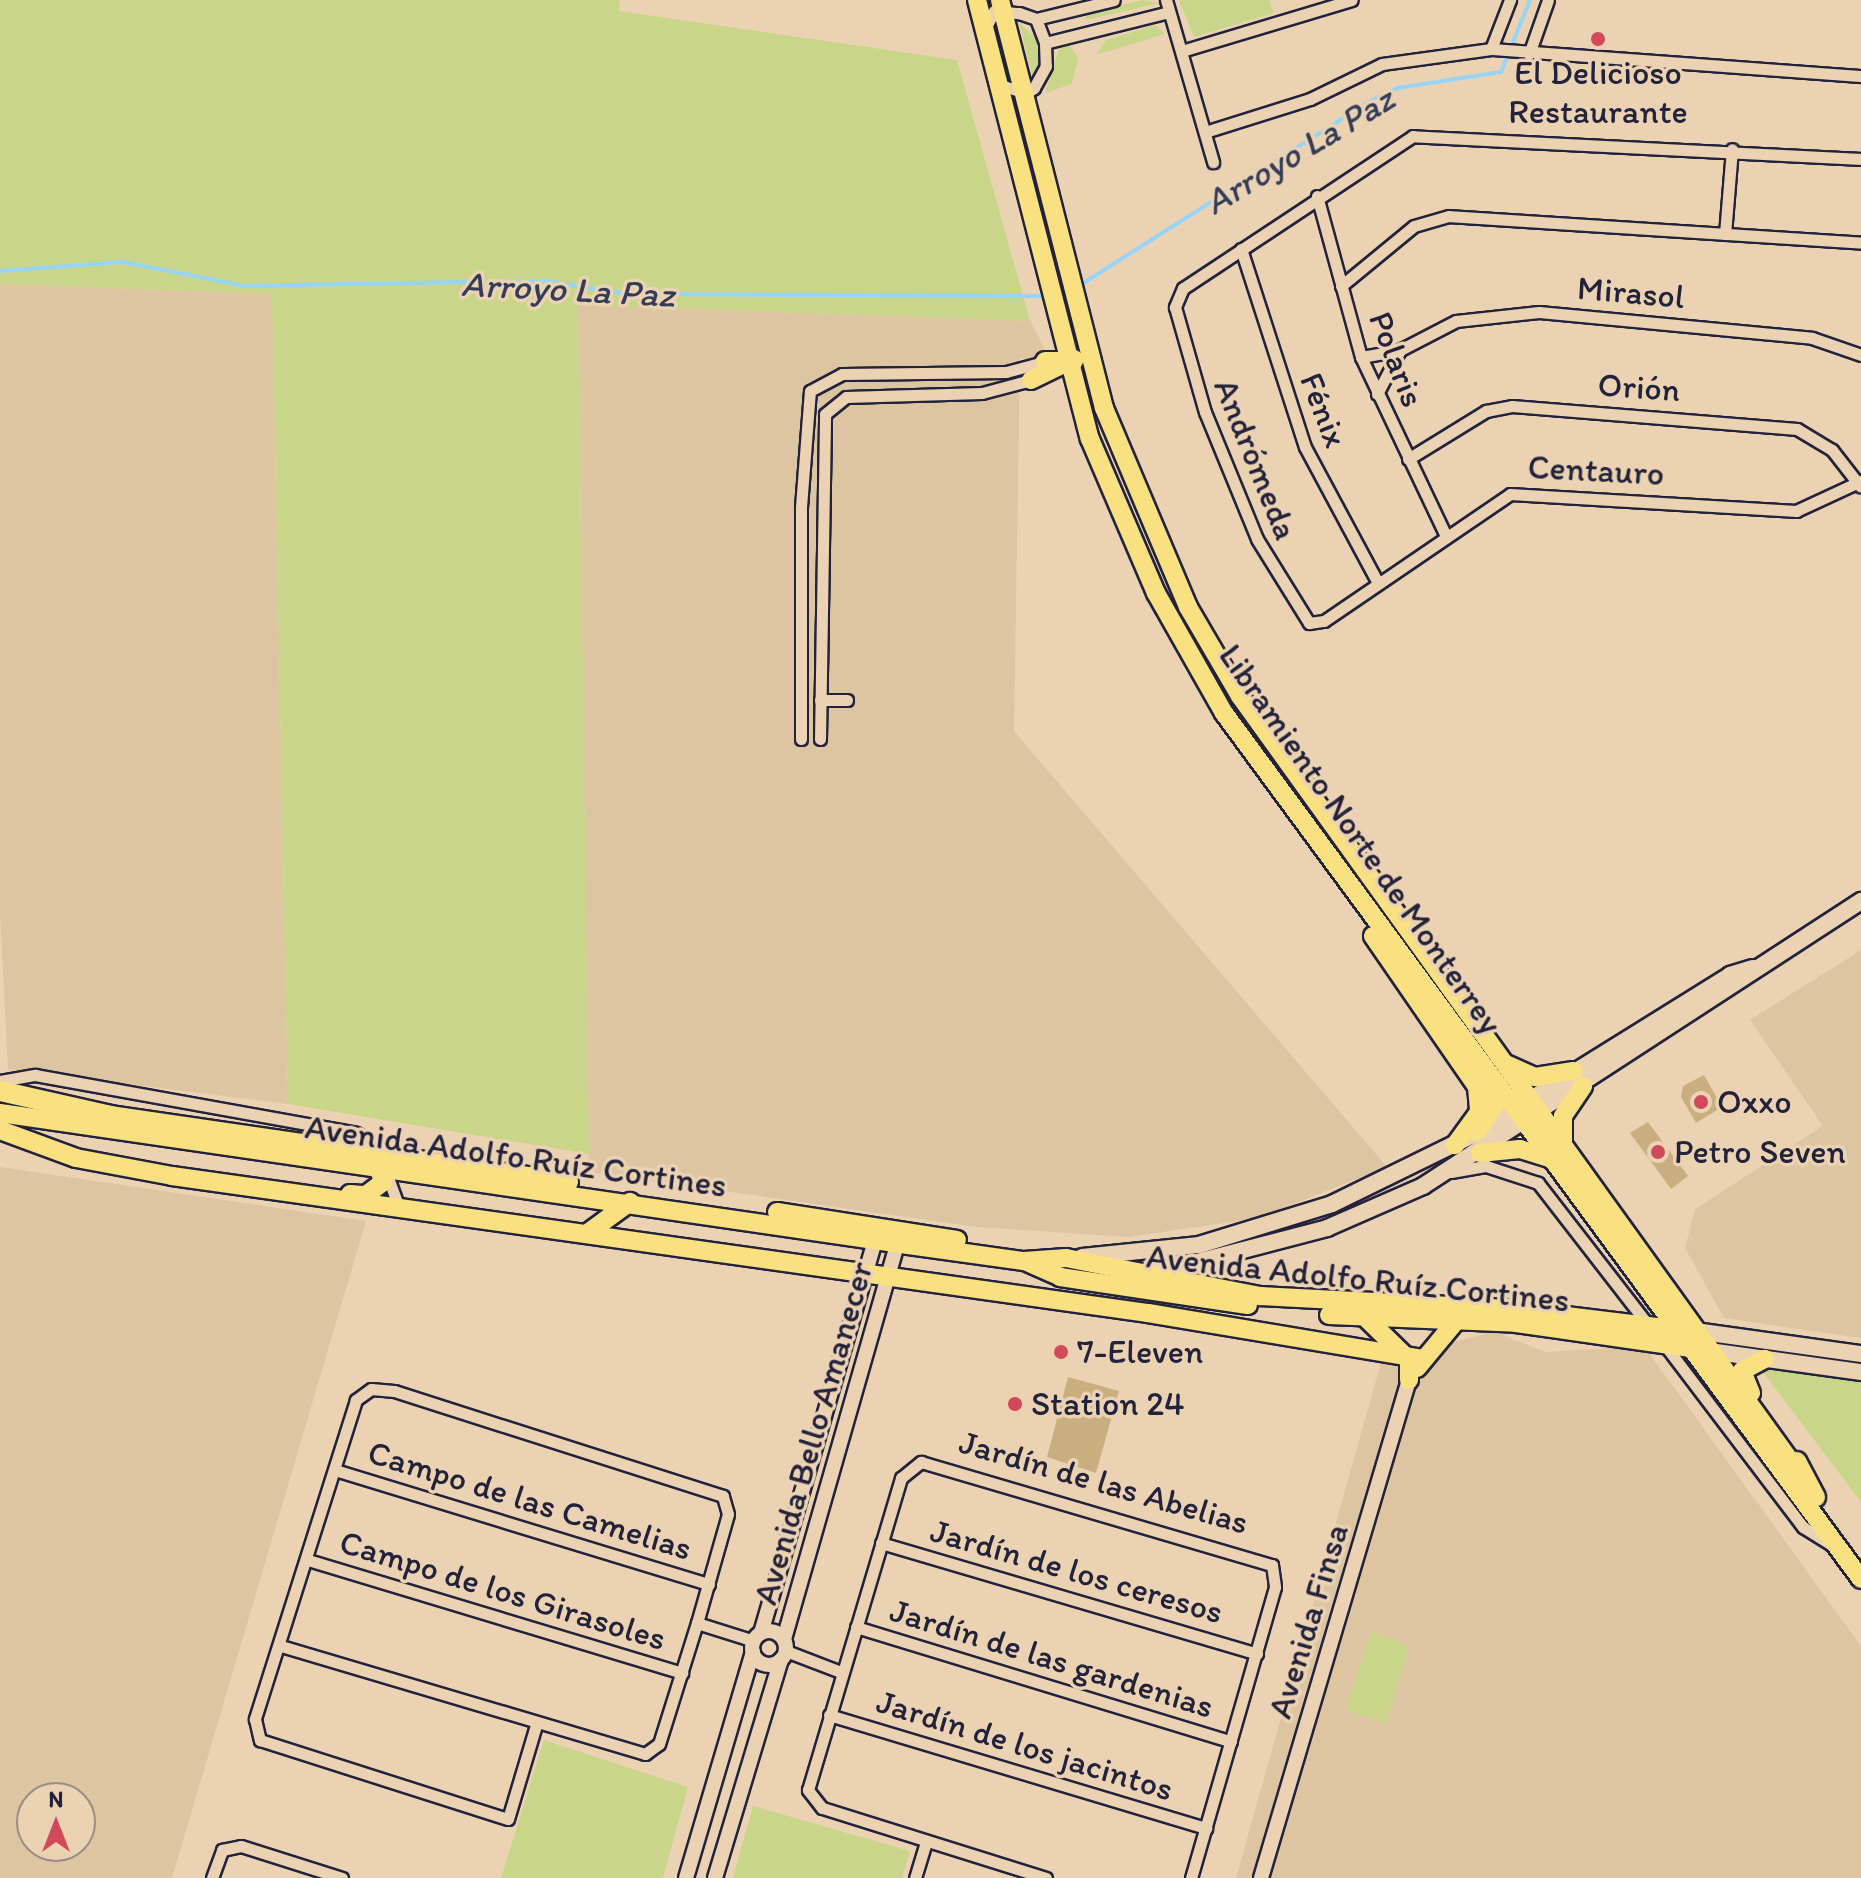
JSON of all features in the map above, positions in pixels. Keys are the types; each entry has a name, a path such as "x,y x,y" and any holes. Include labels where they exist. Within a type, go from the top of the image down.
{"highway":[{"path":"0,1093 111,1116"}],"main road":[{"name":"Libramiento Norte de Monterrey","path":"977,0 1079,403 1156,593 1224,713 1342,876 1530,1106 1528,1124 1557,1153 1669,1337"},
{"path":"1001,4 1073,294 1114,438 1188,607 1240,696 1496,1068 1496,1099 1477,1144"},
{"path":"1073,294 1069,361 1099,427 1114,438"},
{"path":"1039,368 1059,328"},
{"path":"1039,368 1069,361"},
{"path":"1039,368 1079,403"},
{"path":"1342,876 1394,971 1477,1087 1479,1112 1455,1145"},
{"path":"1098,1284 1151,1274 1327,1228 1447,1173 1477,1144 1530,1106 1861,901"},
{"path":"1496,1068 1535,1077 1578,1078"},
{"path":"1557,1153 1563,1116 1578,1078"},
{"path":"1530,1106 1557,1153 1699,1331 1861,1560"},
{"name":"Avenida Adolfo Ruíz Cortines","path":"0,1113 382,1164 630,1202 892,1234 1024,1261 1098,1284 1365,1317 1669,1337"},
{"path":"111,1116 336,1147 370,1157 382,1164 1066,1258 1199,1245 1265,1227 1332,1204 1455,1145 1477,1144 1557,1153"},
{"path":"1477,1144 1528,1124"},
{"path":"0,1130 110,1166 589,1232 890,1279 1148,1313 1349,1343 1416,1360"},
{"path":"264,1189 366,1195 383,1182 382,1164"},
{"path":"589,1232 630,1202"},
{"name":"Avenida Adolfo Ruíz Cortines","path":"1024,1261 1066,1258 1314,1302 1508,1309 1649,1325 1689,1348"},
{"path":"1148,1313 1195,1297"},
{"path":"1365,1317 1416,1360"},
{"path":"1409,1380 1416,1360 1456,1321"},
{"path":"1669,1337 1699,1331 1861,1354"},
{"path":"1689,1348 1861,1372"},
{"path":"1689,1348 1861,1579"},
{"path":"1765,1359 1745,1365 1745,1384 1816,1497"}],"street":[{"path":"985,32 987,19 1001,4 1036,19 1114,0"},
{"path":"1185,50 1352,0"},
{"path":"1493,50 1510,0"},
{"path":"1527,53 1548,0"},
{"path":"1045,43 1168,6 1185,50 1213,162"},
{"path":"1073,12 1078,34"},
{"path":"999,85 1024,93 1043,76 1045,43 1036,19"},
{"path":"1205,132 1310,99 1382,64 1493,50 1861,76"},
{"path":"1241,249 1317,196 1413,136 1732,149 1861,159"},
{"path":"1725,234 1732,149"},
{"name":"Polaris","path":"1317,196 1361,357 1445,534"},
{"path":"1341,286 1414,226 1449,216 1861,243"},
{"name":"Andrómeda","path":"1241,249 1177,297 1183,345 1257,539 1297,614 1316,624"},
{"name":"Fénix","path":"1241,249 1305,447 1377,581"},
{"name":"Mirasol","path":"1361,357 1400,350 1456,321 1539,312 1812,338 1861,355"},
{"path":"1377,394 1400,350"},
{"path":"820,739 825,414 846,397 982,393 1039,368"},
{"path":"801,739 801,507 810,391 842,374 1006,372 1039,368"},
{"name":"Orión","path":"1408,459 1486,411 1512,406 1797,429 1832,450 1860,484"},
{"name":"Centauro","path":"1316,624 1445,534 1520,491 1796,511 1860,484"},
{"path":"820,700 847,700"},
{"path":"0,1081 35,1075 369,1137 399,1207"},
{"path":"1447,1173 1486,1166 1538,1183 1649,1325"},
{"name":"Avenida Bello Amanecer","path":"686,1878 864,1275 892,1234"},
{"name":"Avenida Bello Amanecer","path":"715,1878 890,1279 892,1234"},
{"path":"1669,1337 1803,1527 1838,1547"},
{"name":"Avenida Finsa","path":"1261,1878 1409,1380"},
{"path":"281,1646 634,1754 653,1751 682,1673 709,1584 727,1502 371,1389 356,1400 281,1646 255,1719 260,1740 508,1819 536,1725"},
{"path":"823,1410 848,1417"},
{"path":"812,1448 836,1457"},
{"name":"Jardín de las Abelias","path":"881,1543 908,1467 938,1462 1262,1558 1276,1575 1257,1654"},
{"name":"Campo de las Camelias","path":"335,1470 709,1584"},
{"path":"881,1543 809,1778 812,1801 926,1842 1046,1878"},
{"name":"Jardín de los ceresos","path":"881,1543 1257,1654"},
{"name":"Campo de los Girasoles","path":"308,1560 682,1673"},
{"path":"697,1623 784,1650 841,1672"},
{"name":"Jardín de las gardenias","path":"856,1627 1231,1742"},
{"path":"756,1642 768,1665 784,1650"},
{"path":"1191,1878 1257,1654"},
{"name":"Jardín de los jacintos","path":"829,1715 1206,1828"},
{"path":"915,1878 926,1842"},
{"path":"212,1878 229,1847 342,1878"}],"shaded area":[{"path":"0,284 272,294 288,1104 8,1069 0,913"},
{"path":"578,305 1030,321 1051,362 1020,358 1014,731 1387,1167 1258,1218 1128,1237 977,1227 589,1172"},
{"path":"1861,950 1861,1338 1724,1318 1685,1248 1695,1209 1823,1126 1750,1020"},
{"path":"0,1167 366,1221 172,1878 0,1878"},
{"path":"1494,1332 1546,1352 1644,1346 1861,1646 1861,1878 1236,1878 1382,1359"}],"green space":[{"path":"0,0 620,0 619,11 957,60 1030,321 578,305 589,1154 288,1104 272,294 0,284"},
{"path":"1142,0 1160,3 1085,20 1087,14"},
{"path":"1179,0 1269,0 1274,13 1194,37"},
{"path":"1019,23 1039,40 1043,60 1034,81"},
{"path":"1155,25 1165,34 1096,55 1106,40"},
{"path":"1070,45 1078,58 1072,84 1045,93 1060,47"},
{"path":"1756,1363 1861,1380 1861,1502"},
{"path":"1371,1632 1409,1646 1386,1723 1346,1710"},
{"path":"544,1740 688,1787 663,1878 501,1878"},
{"path":"753,1806 910,1851 902,1878 733,1878"}],"building":[{"name":"Oxxo","path":"1704,1075 1722,1107 1696,1123 1681,1097 1683,1086"},
{"name":"Petro Seven","path":"1648,1122 1688,1176 1671,1189 1630,1133"},
{"path":"1068,1377 1119,1391 1096,1473 1047,1457"}],"waterway":[{"name":"Arroyo La Paz","path":"1085,282 1370,101 1398,88 1501,72 1530,0"},
{"name":"Arroyo La Paz","path":"0,271 123,262 245,286 544,281 628,294 1041,296"}],"place":[{"name":"El Delicioso Restaurante","path":"1598,39"},
{"name":"Oxxo","path":"1701,1102"},
{"name":"Petro Seven","path":"1658,1152"},
{"name":"7-Eleven","path":"1061,1352"},
{"name":"Station 24","path":"1015,1404"}]}
